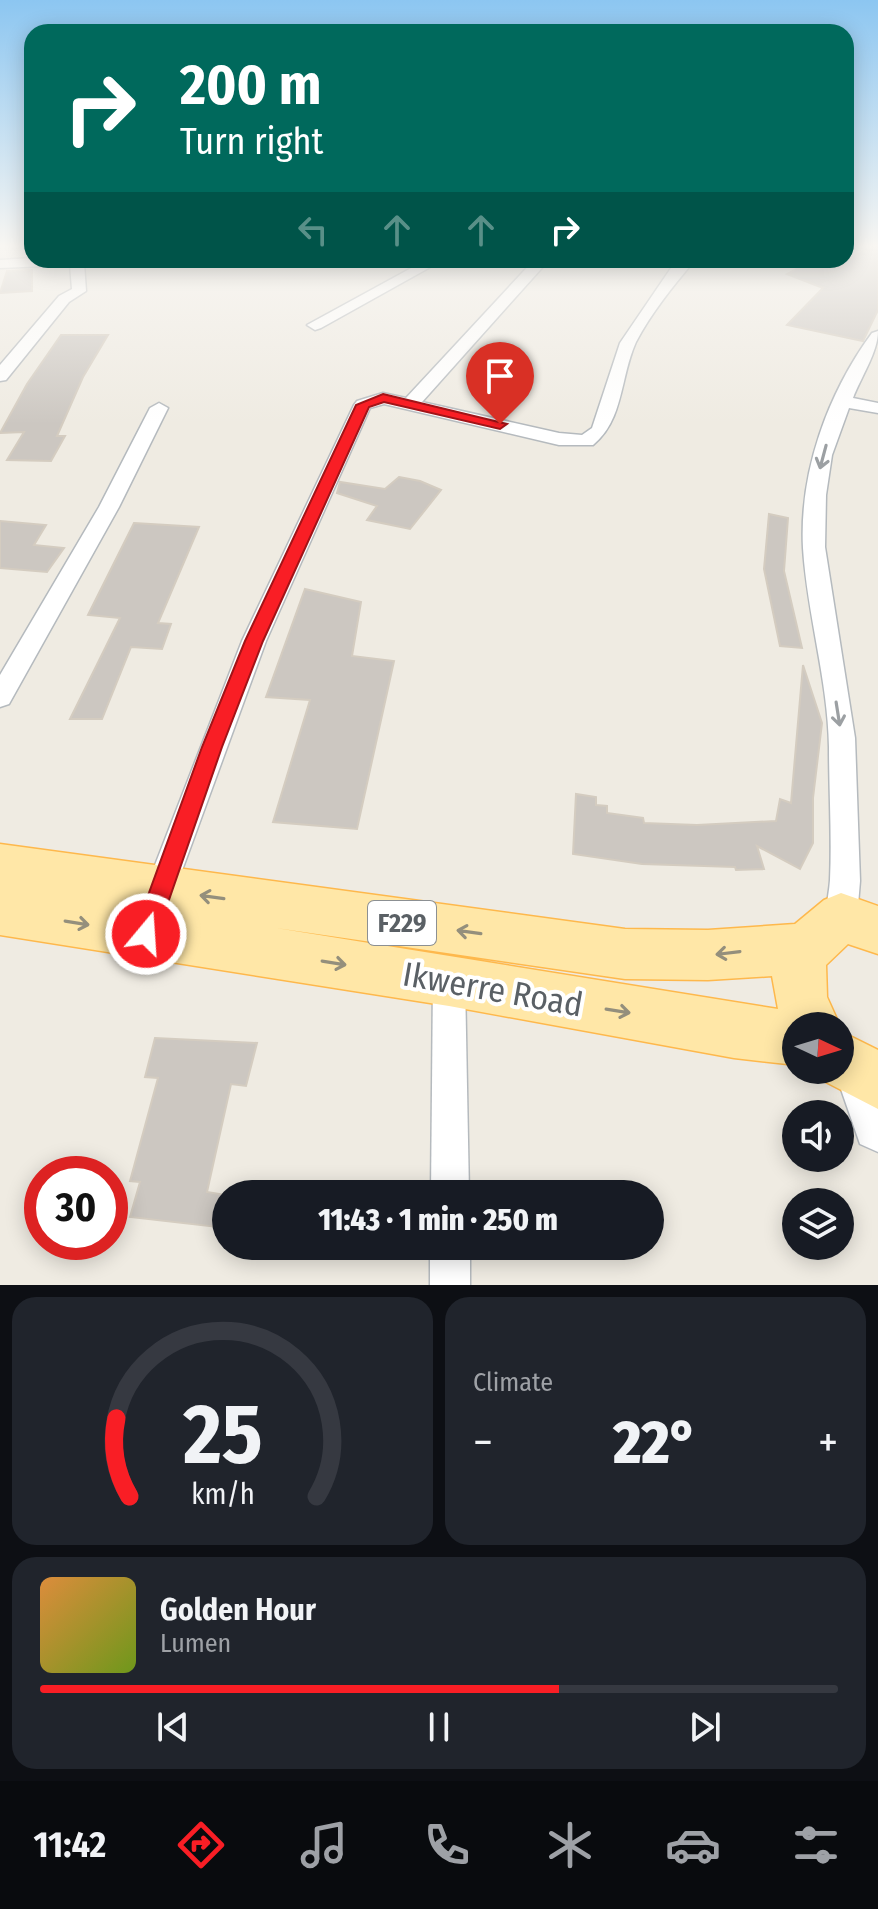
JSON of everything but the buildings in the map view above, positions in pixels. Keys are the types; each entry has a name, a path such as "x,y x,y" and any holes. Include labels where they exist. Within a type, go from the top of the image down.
{"main road":[{"name":"F229","path":"0,866 153,912 625,954 708,955 842,932"},
{"name":"Ikwerre Road","path":"0,911 153,912 449,980 734,1031 782,1036"},
{"path":"807,1012 799,992 799,969 842,932"},
{"path":"859,1071 878,1126"}],"street":[{"path":"0,376 60,304"},
{"path":"315,325 354,304"},
{"path":"412,402 502,304"},
{"path":"153,912 254,641 363,405 383,398 412,402 559,439 586,441 600,430 628,343 654,304"},
{"path":"842,932 845,881 842,738 814,547 816,495 822,455 857,365 878,336"},
{"path":"843,402 878,408"},
{"path":"0,697 109,507 159,408"},
{"path":"449,980 450,1180"},
{"path":"450,1260 450,1285"}],"route":[{"path":"146,934 212,747 254,641 363,405 383,398 412,402 500,424"}]}
